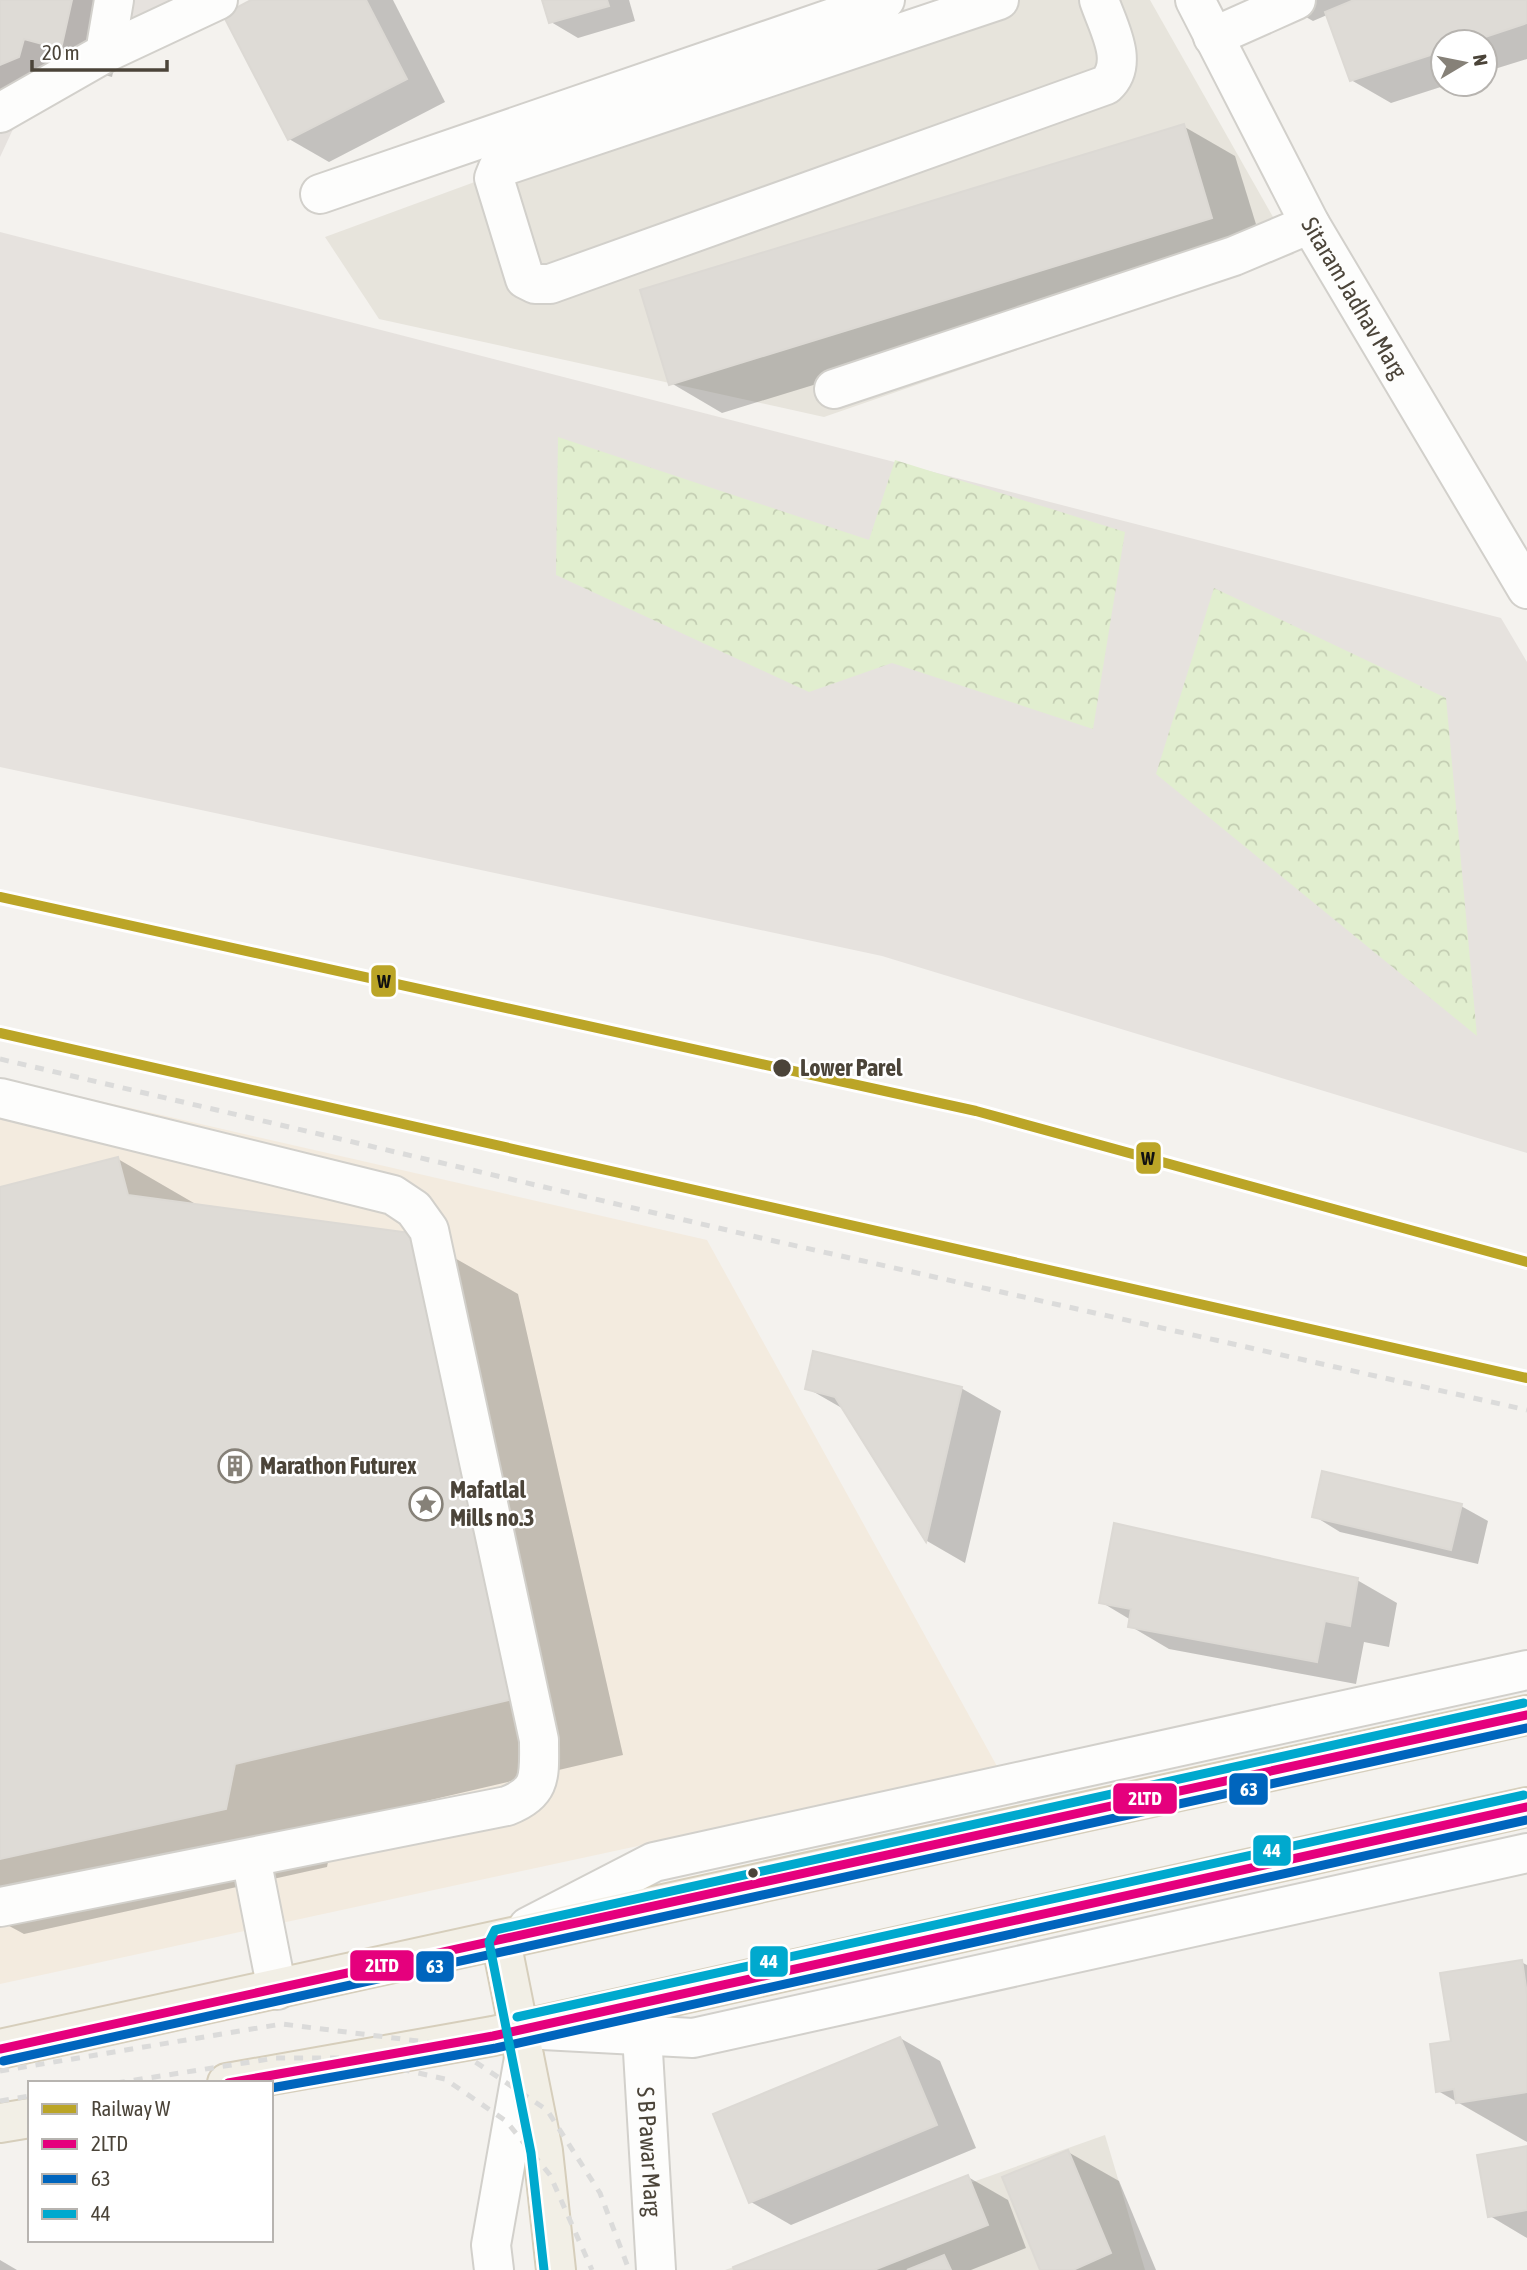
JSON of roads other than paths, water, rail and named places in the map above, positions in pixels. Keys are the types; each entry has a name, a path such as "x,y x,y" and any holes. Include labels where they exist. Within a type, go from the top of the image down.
{"main road":[{"path":"0,2049 1527,1715"},
{"path":"242,2081 522,2044 681,1994 1527,1807"},
{"path":"501,1941 543,2151 556,2270"},
{"path":"0,2123 28,2118"}],"street":[{"path":"105,53 114,0"},
{"path":"0,113 105,53 218,0"},
{"path":"617,110 886,0"},
{"path":"320,194 509,146 617,110 999,0"},
{"path":"509,146 495,173 498,191 525,279 535,284 550,284 1106,85 1115,77 1119,66 1099,0"},
{"name":"Sitaram Jadhav Marg","path":"1195,0 1310,224 1527,589"},
{"path":"1213,37 1296,0"},
{"path":"834,389 1234,256 1310,224"},
{"path":"0,1098 393,1195 414,1209 429,1230 539,1740 539,1773 533,1790 524,1799 506,1806 0,1907"},
{"path":"501,1941 654,1862 1527,1670"},
{"path":"494,2270 491,2245 522,2044 642,2035 693,2038 1527,1853"},
{"path":"251,1857 277,1990"},
{"name":"S B Pawar Marg","path":"642,2035 656,2270"}],"railway":[{"path":"0,1059 761,1238 1527,1410"},
{"path":"0,2071 282,2024 450,2045 547,2110 600,2193 629,2270"},
{"path":"129,2081 276,2058 351,2058 445,2079 506,2121 550,2175 592,2270"},
{"path":"0,2101 28,2096"}],"rail line":[{"name":"W","path":"0,897 976,1111 1527,1262"},
{"name":"W","path":"0,1033 1527,1378"}],"place":[{"name":"Lower Parel","path":"782,1068"},
{"name":"Marathon Futurex","path":"235,1466"},
{"name":"Mafatlal Mills no.3","path":"426,1504"}]}
